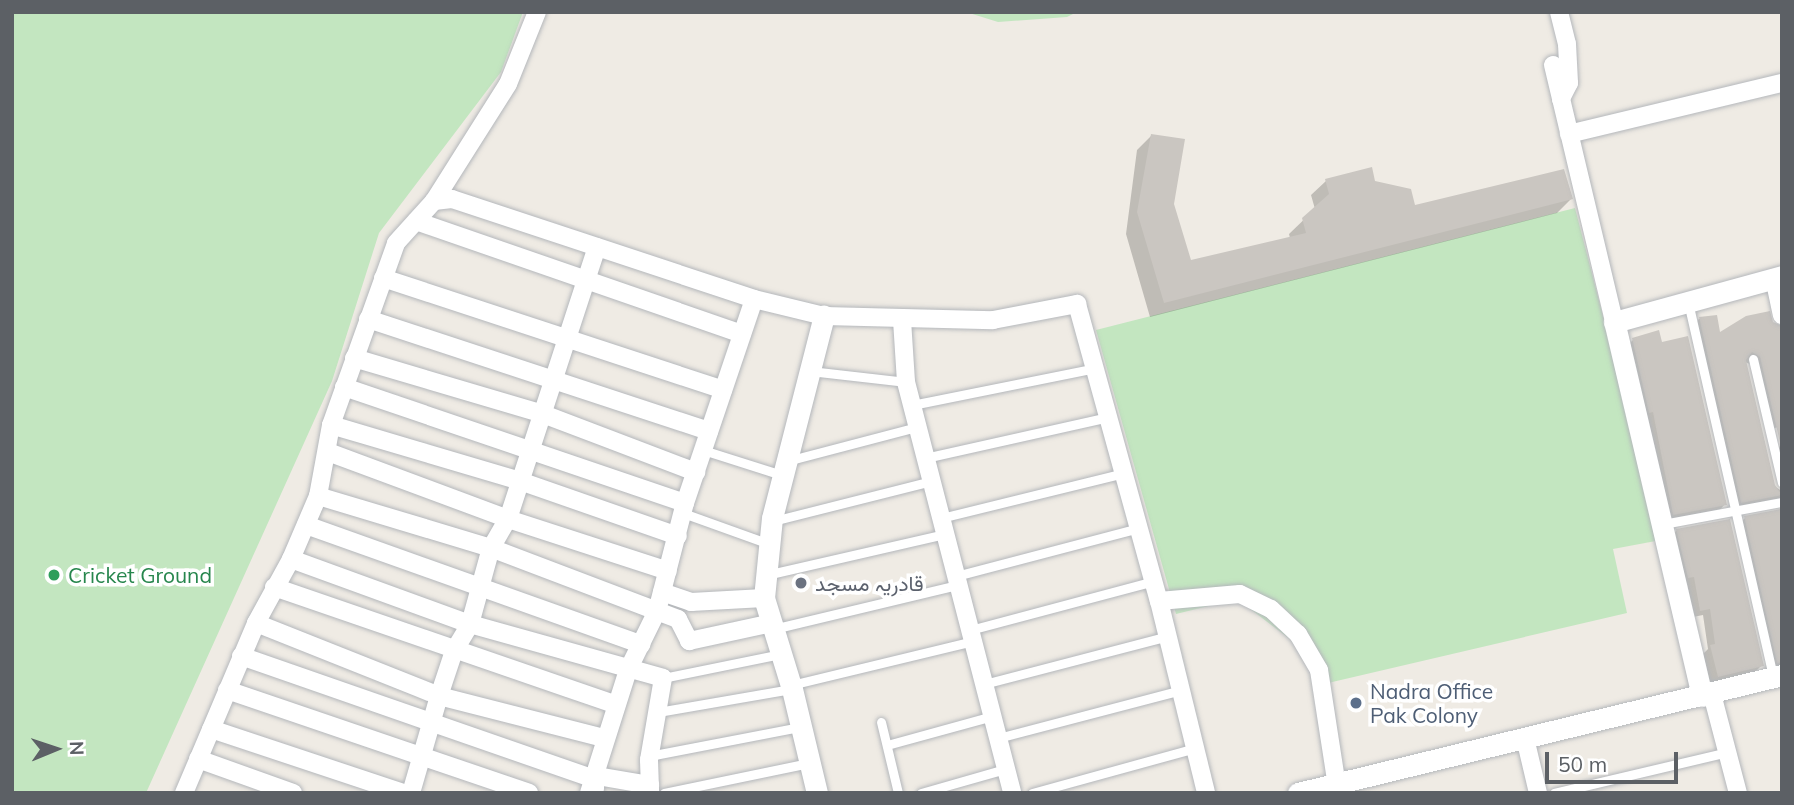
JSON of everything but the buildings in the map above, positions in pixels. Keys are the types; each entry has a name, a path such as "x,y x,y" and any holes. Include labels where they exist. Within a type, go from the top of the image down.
{"street":[{"path":"186,792 241,656 274,587 291,559 318,496 331,425 396,243 433,201 508,84 537,12"},
{"path":"1559,12 1567,44 1569,83 1561,99"},
{"path":"1553,65 1662,525 1707,695 1738,793"},
{"path":"1569,134 1782,83"},
{"path":"433,201 452,200 754,299 824,316 902,320 993,320 1077,304 1154,581 1206,793"},
{"path":"416,221 742,334"},
{"path":"411,793 419,756 454,651 470,624 491,548 508,519 527,450 542,415 597,247"},
{"path":"1614,322 1778,277 1782,315"},
{"path":"383,278 723,390"},
{"path":"594,785 604,738 628,670 657,611 684,508 754,299"},
{"path":"817,793 792,687 764,598 771,522 824,316"},
{"path":"368,319 709,431"},
{"path":"902,320 905,382 1012,793"},
{"path":"354,358 542,415 696,472"},
{"path":"344,387 684,508"},
{"path":"331,425 520,481 678,536"},
{"path":"328,452 508,519 668,571"},
{"path":"318,496 491,548 678,619 692,642 772,626"},
{"path":"306,525 640,644"},
{"path":"241,656 431,719 594,785 655,790 649,756 663,678 470,624 291,559"},
{"path":"274,587 616,705"},
{"path":"662,592 691,602 764,598"},
{"path":"1159,601 1240,594 1271,609 1298,634 1319,670 1337,788"},
{"path":"256,623 439,696 604,738"},
{"path":"1298,793 1337,788 1525,738 1778,676"},
{"path":"227,690 529,793"},
{"path":"211,729 403,793"},
{"path":"1525,738 1538,793"},
{"path":"198,760 293,793"}],"lane":[{"path":"1688,302 1778,676"},
{"path":"1753,359 1782,483"},
{"path":"912,405 1094,368"},
{"path":"810,371 905,382"},
{"path":"925,458 1108,417"},
{"path":"703,450 785,468 917,426"},
{"path":"766,575 1124,473"},
{"path":"771,522 931,481"},
{"path":"1662,525 1782,502"},
{"path":"684,508 769,544"},
{"path":"772,626 957,580 1139,528"},
{"path":"658,712 792,687 1154,581"},
{"path":"984,684 1168,636"},
{"path":"663,678 782,654"},
{"path":"998,738 1181,690"},
{"path":"887,745 992,716"},
{"path":"881,722 898,793"},
{"path":"649,756 800,727"},
{"path":"1032,793 1195,748"},
{"path":"1553,793 1727,752"},
{"path":"655,790 809,763"},
{"path":"921,793 1006,769"}],"green space":[{"path":"12,12 523,12 501,72 379,233 332,381 146,793 12,793"},
{"path":"966,12 1077,12 1067,17 998,22"},
{"path":"1575,208 1661,540 1613,549 1627,613 1328,683 1291,640 1237,599 1176,614 1096,330"}],"place":[{"name":"Cricket Ground","path":"54,575"},
{"name":"قادریہ مسجد","path":"801,583"},
{"name":"Nadra Office Pak Colony","path":"1356,703"}]}
